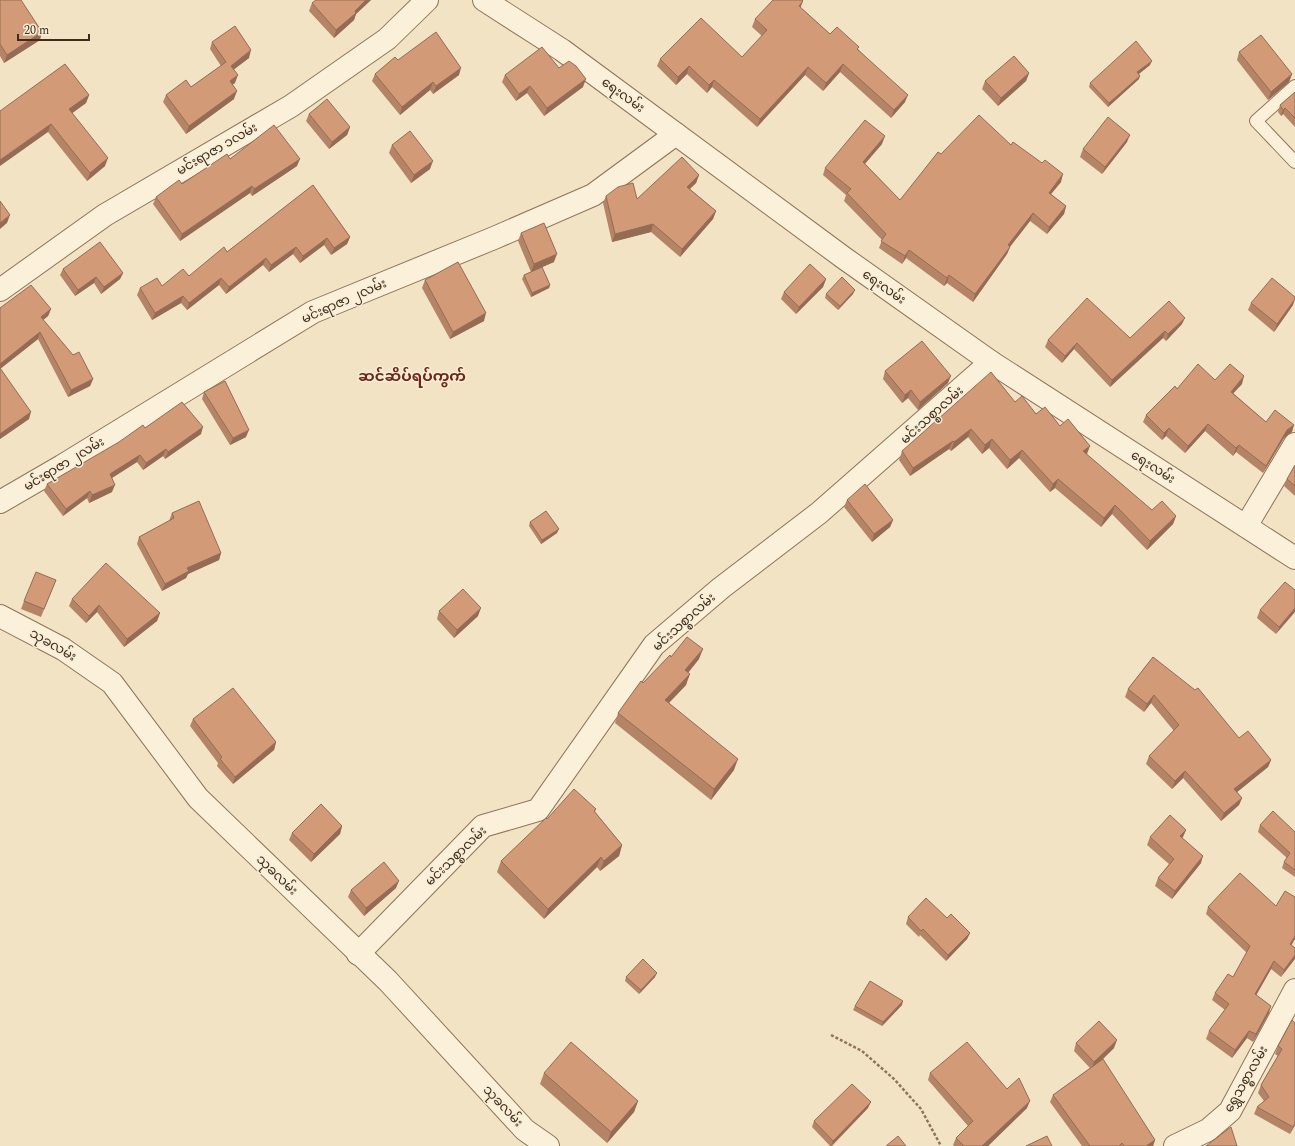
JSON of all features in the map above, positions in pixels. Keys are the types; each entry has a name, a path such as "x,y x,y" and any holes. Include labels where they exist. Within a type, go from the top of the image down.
{"street":[{"name":"မင်းရာဇာ ၁လမ်း","path":"0,290 105,215 291,106 387,39 427,0"},
{"name":"ရေးလမ်း","path":"484,0 562,50 844,258 991,362 1295,558"},
{"name":"မင်းရာဇာ ၂လမ်း","path":"0,502 62,466 313,312 494,238 593,195 676,134"},
{"name":"မင်းသစ္စာလမ်း","path":"358,954 483,826 538,810 654,645 721,588 820,513 991,362"},
{"path":"1246,526 1295,444"},
{"name":"သုခလမ်း","path":"0,616 63,649 112,683 198,798 358,954 388,981 525,1130 548,1146"},
{"name":"ရွှေသစ္စာလမ်း","path":"1175,1146 1208,1130 1230,1111 1287,1024 1295,990"}],"lane":[{"path":"1295,86 1256,121 1295,162"}],"path":[{"path":"831,1035 862,1051 894,1079 921,1109 941,1146"}],"building":[{"path":"0,0 21,0 42,32 7,55 0,44"},
{"path":"316,0 366,0 355,11 356,13 336,30 312,3"},
{"path":"773,0 802,0 803,1 799,6 830,34 837,27 859,47 857,49 908,95 894,110 843,64 826,83 808,67 760,119 714,80 709,85 689,66 678,77 660,59 701,18 742,57 767,30 755,19"},
{"path":"235,26 251,50 231,66 238,75 230,81 237,91 189,126 166,95 186,80 191,87 226,62 212,42"},
{"path":"436,32 461,68 436,86 433,82 402,107 375,74 395,57 398,60"},
{"path":"1261,35 1292,74 1271,92 1239,52"},
{"path":"1136,41 1152,61 1137,72 1140,76 1109,103 1090,83"},
{"path":"542,47 559,68 569,61 576,66 586,79 547,108 530,86 519,94 505,75"},
{"path":"1014,56 1029,73 1001,98 985,81"},
{"path":"65,64 89,95 69,109 108,158 90,173 51,124 0,160 0,111"},
{"path":"1295,92 1295,118 1285,108 1283,110 1280,105"},
{"path":"327,99 350,127 332,142 309,114"},
{"path":"979,115 1011,145 1013,142 1042,163 1045,160 1063,174 1049,193 1066,206 1049,227 1033,213 1008,245 1010,247 975,294 949,275 947,278 909,250 905,256 881,241 886,234 847,193 851,189 825,168 865,120 885,136 863,162 900,200 938,152 941,154"},
{"path":"1108,117 1130,135 1105,167 1083,149"},
{"path":"274,125 300,159 254,189 252,186 182,234 156,197 179,180 182,184 227,154 230,159"},
{"path":"410,131 433,161 414,175 392,145"},
{"path":"682,157 699,175 687,187 716,211 682,249 653,224 615,234 606,196 618,187 633,183 637,199"},
{"path":"313,185 350,237 334,248 327,238 303,256 296,247 271,265 266,258 229,287 221,278 189,303 183,296 155,313 140,288 157,278 162,286 183,269 189,276 224,247 227,252"},
{"path":"0,201 10,215 0,223"},
{"path":"544,223 557,254 534,264 521,233"},
{"path":"100,242 123,273 104,287 96,277 78,290 63,269"},
{"path":"458,262 486,313 453,332 425,280"},
{"path":"810,264 826,279 799,307 784,292"},
{"path":"542,267 550,285 532,293 524,275"},
{"path":"842,277 855,290 840,306 826,294"},
{"path":"1272,278 1295,297 1277,324 1251,303"},
{"path":"31,285 51,309 41,317 73,355 79,352 93,379 71,390 40,332 0,364 0,308"},
{"path":"1087,298 1130,338 1169,301 1185,318 1168,334 1165,331 1112,380 1077,343 1065,356 1048,340"},
{"path":"922,341 951,376 920,402 911,390 905,395 885,371"},
{"path":"1198,364 1215,380 1230,364 1244,376 1231,392 1266,422 1275,410 1294,425 1287,430 1266,466 1239,445 1236,448 1208,424 1188,446 1169,428 1164,433 1146,415 1175,386 1177,389"},
{"path":"0,368 31,412 0,434"},
{"path":"991,372 1015,402 1022,396 1036,414 1045,407 1060,426 1068,419 1090,446 1083,451 1152,510 1162,501 1176,516 1150,541 1115,505 1104,518 1058,479 1053,484 1022,450 1010,460 992,439 985,445 971,429 954,442 953,441 913,468 902,451"},
{"path":"225,381 249,430 233,438 204,392"},
{"path":"182,402 203,427 168,452 166,449 146,463 140,455 110,474 115,485 92,495 90,491 66,509 47,484 119,442 143,425 145,428"},
{"path":"1295,465 1295,486 1287,479"},
{"path":"865,484 893,520 874,534 847,500"},
{"path":"199,501 221,553 187,568 189,571 165,584 139,537 174,518 172,513"},
{"path":"546,511 559,529 542,540 530,522"},
{"path":"106,563 160,613 127,639 99,605 89,616 72,599"},
{"path":"36,572 56,580 44,609 24,601"},
{"path":"1285,582 1295,590 1295,608 1279,627 1260,610"},
{"path":"463,589 481,608 457,630 439,611"},
{"path":"687,637 703,649 685,670 690,674 665,700 738,759 714,789 618,713 641,681 643,683 670,655 671,657"},
{"path":"1153,657 1195,690 1198,688 1239,738 1248,731 1271,760 1234,789 1242,798 1224,813 1185,771 1175,781 1149,756 1179,725 1154,695 1147,704 1128,689"},
{"path":"233,688 276,742 235,777 220,759 222,757 193,719"},
{"path":"574,789 596,809 594,811 622,845 604,861 601,857 548,909 501,861 546,818 547,819"},
{"path":"321,804 342,826 314,854 292,833"},
{"path":"1273,811 1295,832 1295,870 1284,862 1290,853 1260,825"},
{"path":"1170,815 1186,830 1180,836 1203,856 1175,891 1158,878 1174,859 1150,837"},
{"path":"384,862 399,881 366,908 351,890"},
{"path":"1240,873 1276,906 1285,891 1295,897 1295,936 1290,944 1295,948 1295,955 1284,970 1274,961 1255,994 1271,1006 1256,1034 1249,1031 1235,1050 1209,1031 1229,1004 1215,993 1228,974 1233,977 1250,946 1208,907"},
{"path":"926,898 947,918 951,914 970,933 948,955 923,929 921,931 908,917"},
{"path":"643,959 657,973 641,990 626,977"},
{"path":"870,981 903,1001 883,1022 855,1006"},
{"path":"1292,1020 1295,1023 1295,1123 1293,1127 1257,1107 1269,1097 1261,1085 1282,1049 1278,1046"},
{"path":"1099,1021 1117,1040 1094,1062 1076,1043"},
{"path":"571,1042 638,1101 611,1132 544,1073"},
{"path":"967,1042 1007,1089 1019,1078 1030,1101 982,1146 964,1146 956,1138 973,1121 930,1073"},
{"path":"1103,1059 1155,1140 1146,1146 1124,1146 1122,1143 1119,1146 1090,1146 1053,1095"},
{"path":"852,1084 871,1102 833,1141 814,1121"},
{"path":"1231,1127 1237,1146 1206,1146"},
{"path":"898,1136 906,1146 886,1146"},
{"path":"1047,1136 1052,1146 1026,1146"}],"district":[{"name":"ဆင်ဆိပ်ရပ်ကွက်","path":"412,376"}]}
